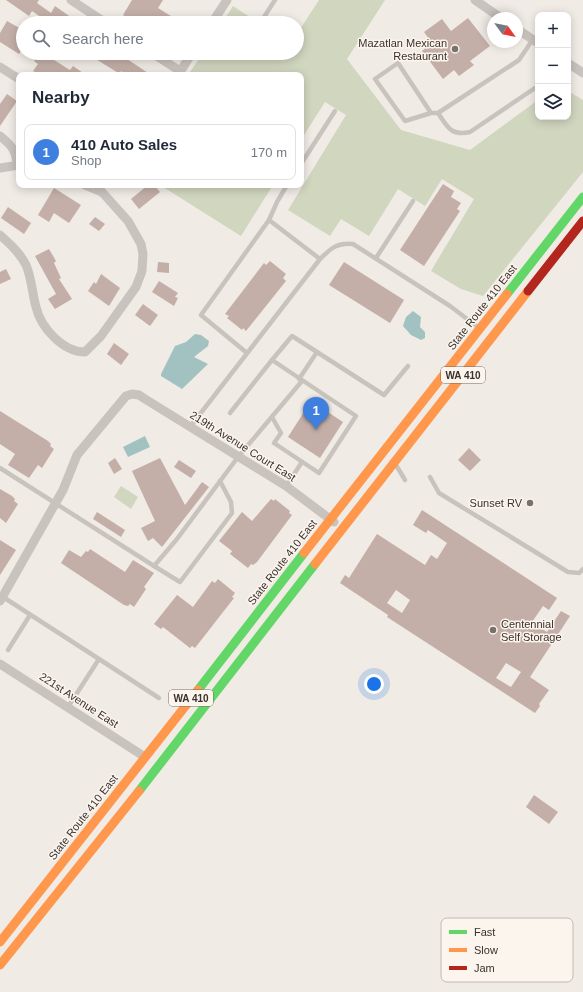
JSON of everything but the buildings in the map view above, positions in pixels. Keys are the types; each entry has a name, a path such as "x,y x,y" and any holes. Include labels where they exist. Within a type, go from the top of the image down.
{"main road":[{"name":"State Route 410 East","path":"1,939 583,197"},
{"name":"WA 410","path":"0,965 132,800 583,221"}],"street":[{"path":"71,0 95,16"},
{"path":"217,16 227,0"},
{"path":"475,0 492,12"},
{"path":"523,33 535,41"},
{"path":"161,60 178,72"},
{"path":"180,72 187,60"},
{"path":"571,65 583,73"},
{"path":"0,67 16,77"},
{"path":"0,136 14,149 16,153"},
{"path":"0,168 16,165"},
{"path":"0,235 20,256 26,266 31,279 37,314 48,331 66,347 78,352 85,352 90,348 136,286 142,271 143,254 141,244 128,221 104,189"},
{"name":"219th Avenue Court East","path":"55,503 63,490 72,463 80,450 126,396 132,394 139,395 286,486 342,530"},
{"path":"2,599 55,503"},
{"name":"221st Avenue East","path":"0,664 145,757"}],"lane":[{"path":"265,16 275,0"},
{"path":"431,113 398,63 375,79 405,121 431,113 438,114 519,60 535,41"},
{"path":"438,114 452,131 460,134 470,132 535,88"},
{"path":"304,159 335,111"},
{"path":"247,353 200,315 269,220 285,188"},
{"path":"376,258 413,201"},
{"path":"269,220 320,259"},
{"path":"190,427 320,259 330,249 342,243 353,244 376,258 450,306 480,329"},
{"path":"230,413 292,336 384,395 408,366"},
{"path":"154,566 177,539 238,457 301,380 317,352"},
{"path":"272,360 356,416 319,473 274,443 281,433 272,417"},
{"path":"383,453 394,463 405,480"},
{"path":"286,486 302,462"},
{"path":"0,468 180,582 232,513 232,502 220,481"},
{"path":"430,477 439,493 568,572 579,573 583,569"},
{"path":"2,599 30,614 159,698"},
{"path":"8,650 30,614"},
{"path":"68,707 99,659"}],"green space":[{"path":"319,0 385,0 347,59 401,130 470,150 535,102 535,120 571,120 571,93 583,100 583,172 483,296 461,289 431,271 474,199 442,179 425,206 398,189 369,236 341,219 330,236 288,210 301,188 304,188 304,184 346,115 325,102 304,135 304,72 190,72 198,60 304,60 304,23"},
{"path":"233,6 248,16 227,16"},
{"path":"165,188 271,188 241,236"},
{"path":"121,486 138,497 131,509 114,497"}],"water":[{"path":"413,311 421,317 420,327 425,332 425,338 421,340 411,335 403,326 406,317"},
{"path":"195,334 201,335 209,341 208,346 194,357 208,364 182,389 161,376 161,374 175,346 186,342"},
{"path":"145,436 150,447 128,457 123,447"}],"traffic: fast":[{"path":"507,294 583,197"},
{"path":"198,690 304,553"},
{"path":"139,791 315,564"}],"traffic: slow":[{"path":"315,564 528,291"},
{"path":"304,553 507,294"},
{"path":"0,942 198,690"},
{"path":"0,965 139,791"}],"traffic: jam":[{"path":"528,291 583,221"}],"place":[{"name":"Mazatlan Mexican Restaurant","path":"455,49"},
{"name":"410 Auto Sales","path":"316,430"},
{"name":"Sunset RV","path":"530,503"},
{"name":"Centennial Self Storage","path":"493,630"}]}
